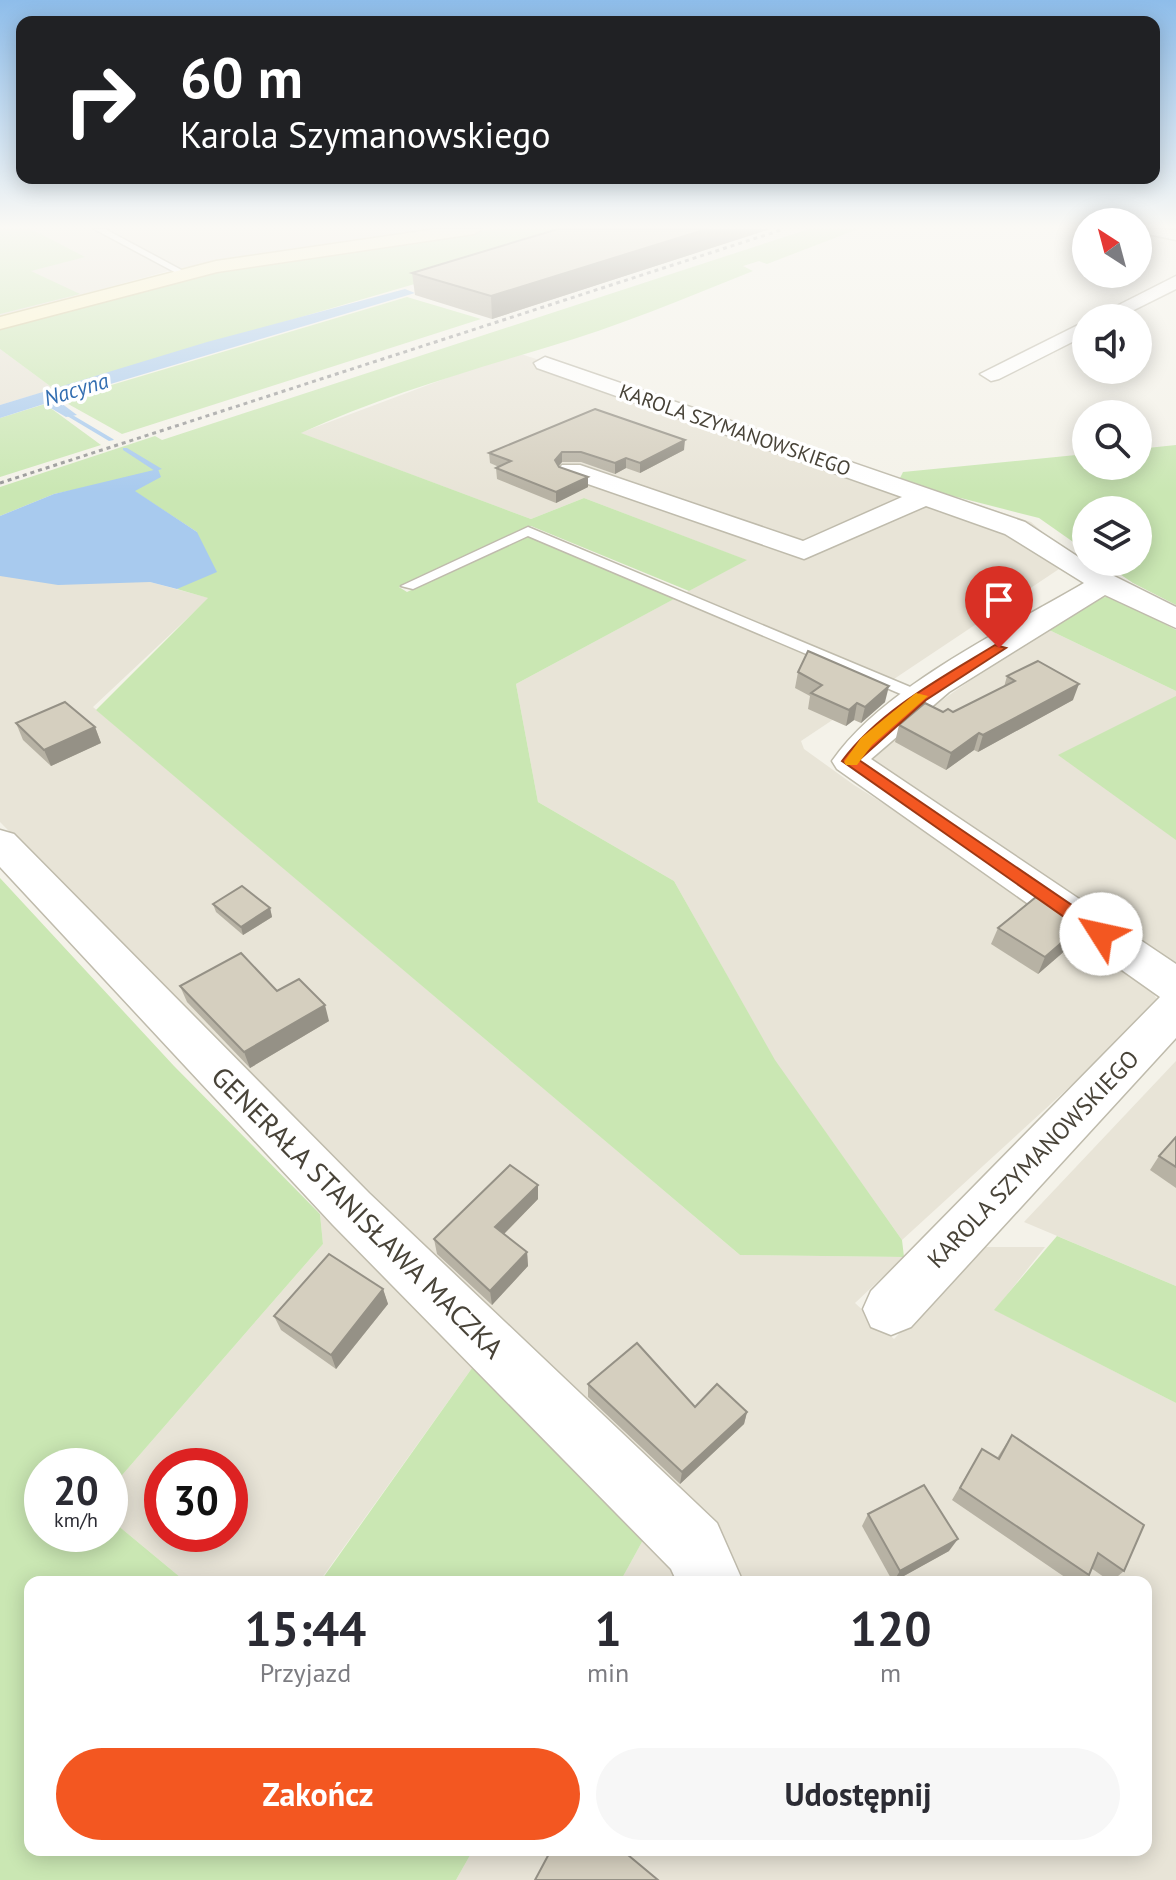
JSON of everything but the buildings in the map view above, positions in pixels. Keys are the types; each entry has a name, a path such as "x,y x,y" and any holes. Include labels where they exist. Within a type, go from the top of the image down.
{"street":[{"path":"0,323 24,317"},
{"path":"991,374 1072,334"},
{"name":"KAROLA SZYMANOWSKIEGO","path":"545,363 1015,528 1104,583 1176,619"},
{"path":"571,470 804,551 924,497"},
{"path":"1104,583 921,697 867,741 850,761 1176,986"},
{"name":"GENERAŁA STANISŁAWA MACZKA","path":"0,843 351,1209 694,1546 707,1576"},
{"name":"KAROLA SZYMANOWSKIEGO","path":"891,1309 1176,1009"}],"lane":[{"path":"408,586 528,531 921,697"}],"shaded area":[{"path":"0,349 54,389 0,405"},
{"path":"521,354 1031,522 1072,558 1072,573 1059,569 801,741 804,749 854,785 986,868 1144,979 1160,1004 902,1240 775,1061 674,881 538,802 516,684 746,560 584,498 531,519 300,433 492,361"},
{"path":"0,576 150,582 209,598 93,707 740,1255 904,1257 855,1303 894,1339 982,1247 1045,1247 995,1310 1176,1403 1176,1880 456,1880 470,1856 1152,1856 1152,1576 623,1576 648,1531 366,1191 0,822"},
{"path":"1045,628 1176,691 1176,968 873,760 888,738"},
{"path":"1176,1061 1176,1286 1024,1222"},
{"path":"320,1214 477,1361 323,1576 179,1576 150,1552 248,1552 248,1448 146,1448 323,1244"},
{"path":"144,1450 144,1547 128,1534 128,1468"}],"green space":[{"path":"46,317 302,317 54,389 0,349 0,330"},
{"path":"341,317 481,319 122,434 61,400"},
{"path":"540,317 636,317 392,397 301,433 531,519 584,498 747,560 689,591 531,526 399,587 407,592 528,534 674,599 516,684 538,802 674,881 775,1060 902,1240 904,1257 740,1255 96,710 208,598 177,589 184,584 197,532 134,491 145,475 54,494 0,516 0,487 155,436 162,440"},
{"path":"45,404 101,445 0,477 0,418"},
{"path":"1176,445 1176,605 1123,576 1152,576 1152,496 1072,496 1072,541 1039,518 898,482 903,472 1072,455 1072,480 1152,480 1152,448"},
{"path":"1113,596 1176,630 1176,691 1045,628 1092,599"},
{"path":"1176,696 1176,840 1058,755"},
{"path":"0,878 174,1066 320,1214 323,1244 128,1468 128,1448 24,1448 24,1552 128,1552 128,1534 144,1547 144,1552 150,1552 179,1576 24,1576 24,1856 470,1856 456,1880 0,1880"},
{"path":"1057,1236 1176,1286 1176,1403 994,1310"},
{"path":"477,1361 648,1531 623,1576 324,1576"}],"water":[{"name":"Nacyna","path":"301,317 336,317 57,400 77,415 66,417 44,404 0,418 0,405"},
{"path":"158,469 161,477 135,491 197,532 217,572 177,589 150,582 58,585 0,576 0,516 54,494"}],"waterway":[{"name":"Nacyna","path":"59,409 111,440"},
{"path":"125,449 158,469"}],"railway":[{"path":"0,483 513,317"}],"slow traffic":[{"path":"852,762 867,741 921,696"}],"route":[{"path":"999,648 921,697 867,741 850,761 1101,934"}]}
